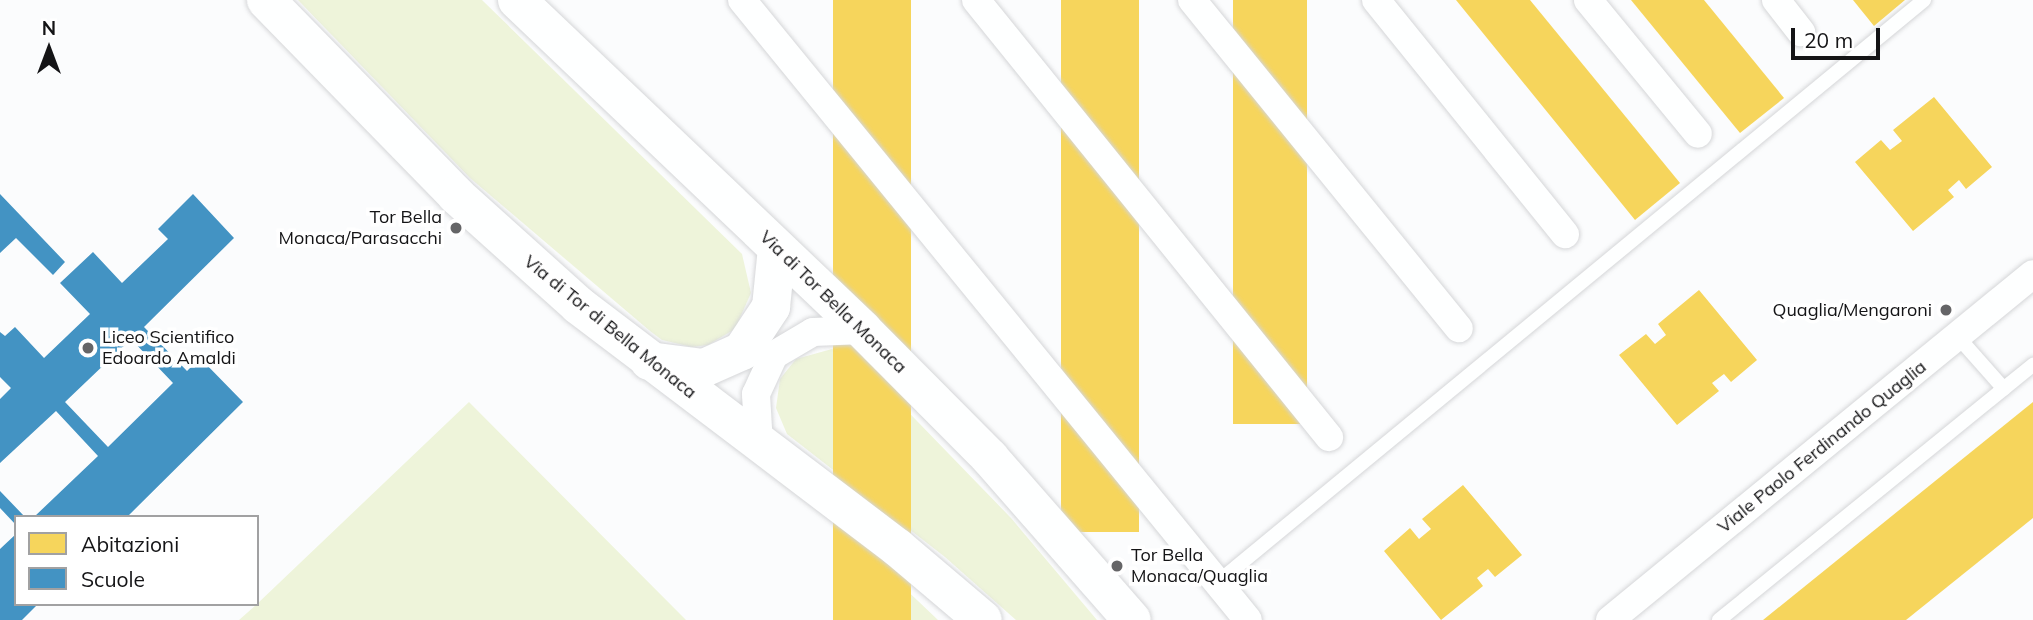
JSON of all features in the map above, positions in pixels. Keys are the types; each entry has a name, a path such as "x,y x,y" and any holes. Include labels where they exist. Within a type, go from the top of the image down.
{"main road":[{"name":"Via di Tor di Bella Monaca","path":"267,0 456,195 578,305 898,548 983,620"},
{"name":"Via di Tor Bella Monaca","path":"517,0 863,330 990,458 1132,620"},
{"path":"649,361 704,368 742,351 771,307 777,248"}],"street":[{"path":"742,0 1248,620"},
{"path":"976,0 1329,437"},
{"path":"1192,0 1459,328"},
{"path":"1377,0 1565,234"},
{"path":"1588,0 1698,134"},
{"path":"1776,0 1801,32"},
{"name":"Viale Paolo Ferdinando Quaglia","path":"1610,620 2033,274"},
{"path":"759,444 756,394 774,355 813,332 863,330"}],"lane":[{"path":"1218,582 1924,0"},
{"path":"1958,337 2004,389"},
{"path":"1719,620 2033,365"}],"green space":[{"path":"298,0 482,0 742,254 751,293 735,329 708,345 692,347 662,340 650,331 470,178"},
{"path":"832,349 855,357 1011,518 1097,620 1016,620 945,557 787,434 776,408 780,379 796,359"},
{"path":"469,402 686,620 239,620 255,606 259,606 259,602"},
{"path":"872,559 938,620 843,620 858,606 841,589"}],"building: Abitazioni":[{"path":"833,0 911,0 911,620 833,620"},
{"path":"1061,0 1139,0 1139,532 1061,532"},
{"path":"1233,0 1307,0 1307,424 1233,424"},
{"path":"1456,0 1530,0 1680,183 1635,220"},
{"path":"1631,0 1704,0 1784,98 1740,133"},
{"path":"1853,0 1905,0 1874,26"},
{"path":"1934,97 1992,167 1966,189 1959,180 1948,190 1954,197 1913,231 1855,162 1881,140 1890,150 1902,141 1893,130"},
{"path":"1699,290 1757,360 1731,382 1724,374 1712,383 1719,391 1677,425 1619,355 1646,334 1655,344 1666,335 1658,324"},
{"path":"2033,402 2033,518 1906,620 1763,620"},
{"path":"1463,485 1522,555 1495,577 1488,569 1477,578 1483,586 1441,620 1384,551 1410,528 1419,539 1431,529 1422,519"}],"building: Scuole":[{"path":"0,194 65,262 53,275 16,238 0,253"},
{"name":"Liceo Scientifico Edoardo Amaldi","path":"193,194 234,238 144,327 187,371 200,358 243,402 129,515 36,515 98,456 56,411 0,463 0,399 11,388 0,377 0,332 5,336 15,327 44,358 90,314 60,283 93,252 122,283 168,239 158,229","holes":["131,339 173,383 108,447 65,402"]},
{"path":"0,491 23,515 14,515 14,523 0,508"},
{"path":"14,536 14,606 36,606 22,620 0,620 0,549"}],"place":[{"name":"Tor Bella Monaca/Parasacchi","path":"456,228"},
{"name":"Quaglia/Mengaroni","path":"1946,310"},
{"name":"Liceo Scientifico Edoardo Amaldi","path":"88,348"},
{"name":"Tor Bella Monaca/Quaglia","path":"1117,566"}]}
